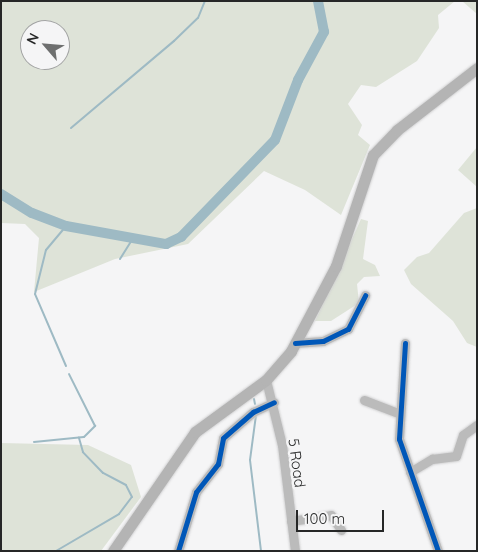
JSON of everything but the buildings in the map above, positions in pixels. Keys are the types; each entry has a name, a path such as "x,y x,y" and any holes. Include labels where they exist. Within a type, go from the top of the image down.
{"main road":[{"path":"113,551 195,432 266,380 295,343 336,266 373,155 477,68"}],"street":[{"path":"295,343 322,341 348,329 365,295"},
{"path":"405,343 398,413 399,439 438,551"},
{"name":"5 Road","path":"266,380 274,402 295,551"},
{"path":"364,400 398,413"},
{"path":"178,551 196,492 218,464 223,438 253,412 274,402"},
{"path":"410,472 432,459 456,456 463,435 477,425"},
{"path":"291,521 331,515 341,530"}],"shaded area":[{"path":"1,1 455,1 438,15 439,28 417,61 376,87 361,85 348,104 362,125 358,135 370,145 341,215 305,190 264,171 188,244 115,259 34,292 39,238 25,224 1,223"},
{"path":"462,1 477,1 477,14"},
{"path":"477,147 477,187 458,170"},
{"path":"477,208 477,347 467,343 453,321 411,284 404,270 417,257 429,253 464,213"},
{"path":"361,219 368,221 363,259 375,265 380,276 364,277 357,284 359,303 331,321 315,321"},
{"path":"1,443 88,445 131,465 141,497 101,551 1,551"}],"waterway":[{"path":"71,128 174,41 198,18 205,1"},
{"path":"1,194 32,213 66,226 166,244 181,237 275,140 298,80 324,32 318,1"},
{"path":"66,226 46,250 35,294 66,366"},
{"path":"120,259 134,237"},
{"path":"34,442 84,437 95,426 69,374"},
{"path":"254,399 255,404"},
{"path":"256,415 250,460 261,551"},
{"path":"56,551 119,514 132,497 126,485 103,473 83,452 79,438"}],"cycle path":[{"path":"295,343 323,341 348,329 365,295"},
{"path":"405,343 399,439 438,551"},
{"path":"178,551 196,492 218,464 223,438 253,412 274,402"}]}
